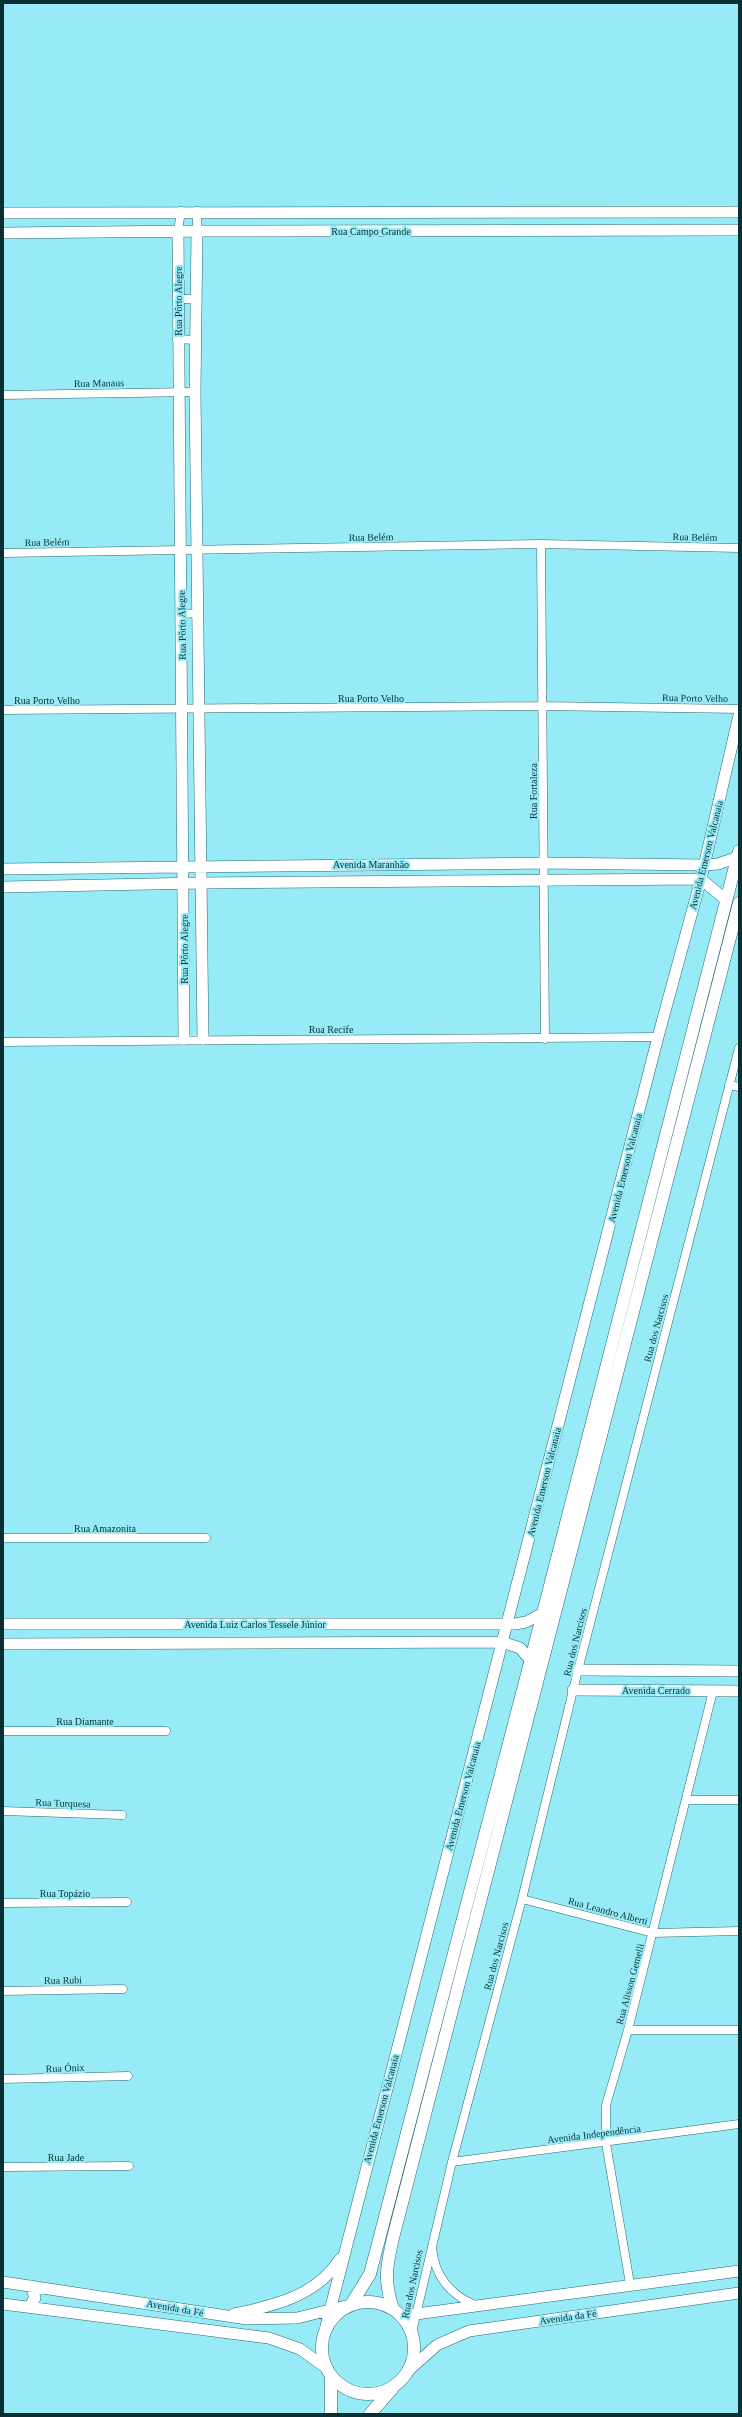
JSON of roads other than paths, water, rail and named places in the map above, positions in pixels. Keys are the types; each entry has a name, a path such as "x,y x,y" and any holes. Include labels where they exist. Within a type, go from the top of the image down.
{"main road":[{"path":"331,2414 328,2371 322,2353 322,2339 326,2326 335,2314 349,2304 370,2274 531,1661 738,854"},
{"path":"370,2414 409,2370 414,2352 412,2332 397,2312 386,2283 386,2268 739,903"},
{"path":"349,2304 372,2301 397,2312"},
{"path":"328,2371 348,2390 360,2394 372,2394 394,2386"}],"street":[{"name":"Rua Campo Grande","path":"3,213 197,211 739,212"},
{"name":"Rua Pôrto Alegre","path":"197,211 195,340 200,709 200,883 203,1039"},
{"name":"Rua Pôrto Alegre","path":"181,212 178,231 178,392 183,709 184,1039"},
{"name":"Rua Campo Grande","path":"3,233 178,231 739,230"},
{"path":"178,299 196,299"},
{"path":"178,339 195,340"},
{"name":"Rua Manaus","path":"3,395 196,392"},
{"path":"180,458 197,458"},
{"name":"Rua Belém","path":"3,553 541,544 739,548"},
{"name":"Rua Fortaleza","path":"541,544 545,1039"},
{"path":"182,614 199,613"},
{"name":"Rua Porto Velho","path":"3,710 542,706 739,709"},
{"name":"Avenida Emerson Valcanaia","path":"326,2326 658,1037 701,879 739,715"},
{"name":"Avenida Maranhão","path":"3,869 544,863 704,865 718,864 738,854"},
{"path":"701,879 726,900"},
{"name":"Avenida Maranhão","path":"3,886 701,879"},
{"name":"Rua Recife","path":"3,1042 184,1039 545,1039 658,1037"},
{"name":"Rua dos Narcisos","path":"412,2332 432,2241 452,2162 522,1899 578,1670 739,1048"},
{"path":"729,1085 739,1087"},
{"name":"Rua Amazonita","path":"3,1538 206,1538"},
{"name":"Avenida Luiz Carlos Tessele Júnior","path":"3,1624 507,1624 526,1622 543,1613"},
{"path":"502,1642 520,1648 531,1661"},
{"name":"Avenida Luiz Carlos Tessele Júnior","path":"3,1644 502,1642"},
{"name":"Avenida Cerrado","path":"578,1670 739,1671"},
{"name":"Avenida Cerrado","path":"573,1690 739,1691"},
{"name":"Rua Alisson Gemelli","path":"630,2284 606,2143 605,2116 608,2098 628,2030 713,1691"},
{"name":"Rua Diamante","path":"3,1731 166,1731"},
{"path":"686,1800 739,1800"},
{"name":"Rua Turquesa","path":"3,1811 122,1815"},
{"name":"Rua Leandro Alberti","path":"522,1899 653,1933 739,1931"},
{"name":"Rua Topázio","path":"3,1903 127,1902"},
{"name":"Rua Rubi","path":"3,1991 123,1989"},
{"path":"628,2030 739,2030"},
{"name":"Rua Ónix","path":"3,2079 128,2076"},
{"name":"Avenida Independência","path":"452,2162 606,2143 739,2124"},
{"name":"Rua Jade","path":"3,2167 129,2166"},
{"name":"Rua dos Narcisos","path":"432,2241 434,2260 443,2280 457,2297 476,2306"},
{"path":"224,2316 273,2304 309,2289 332,2270 346,2248"},
{"path":"397,2312 416,2314 739,2270"},
{"name":"Avenida da Fé","path":"3,2282 224,2316 297,2318 349,2304"},
{"path":"29,2307 35,2298 31,2286"},
{"name":"Avenida da Fé","path":"409,2370 437,2345 469,2331 739,2293"},
{"name":"Avenida da Fé","path":"3,2304 269,2338 300,2349 328,2371"}]}
